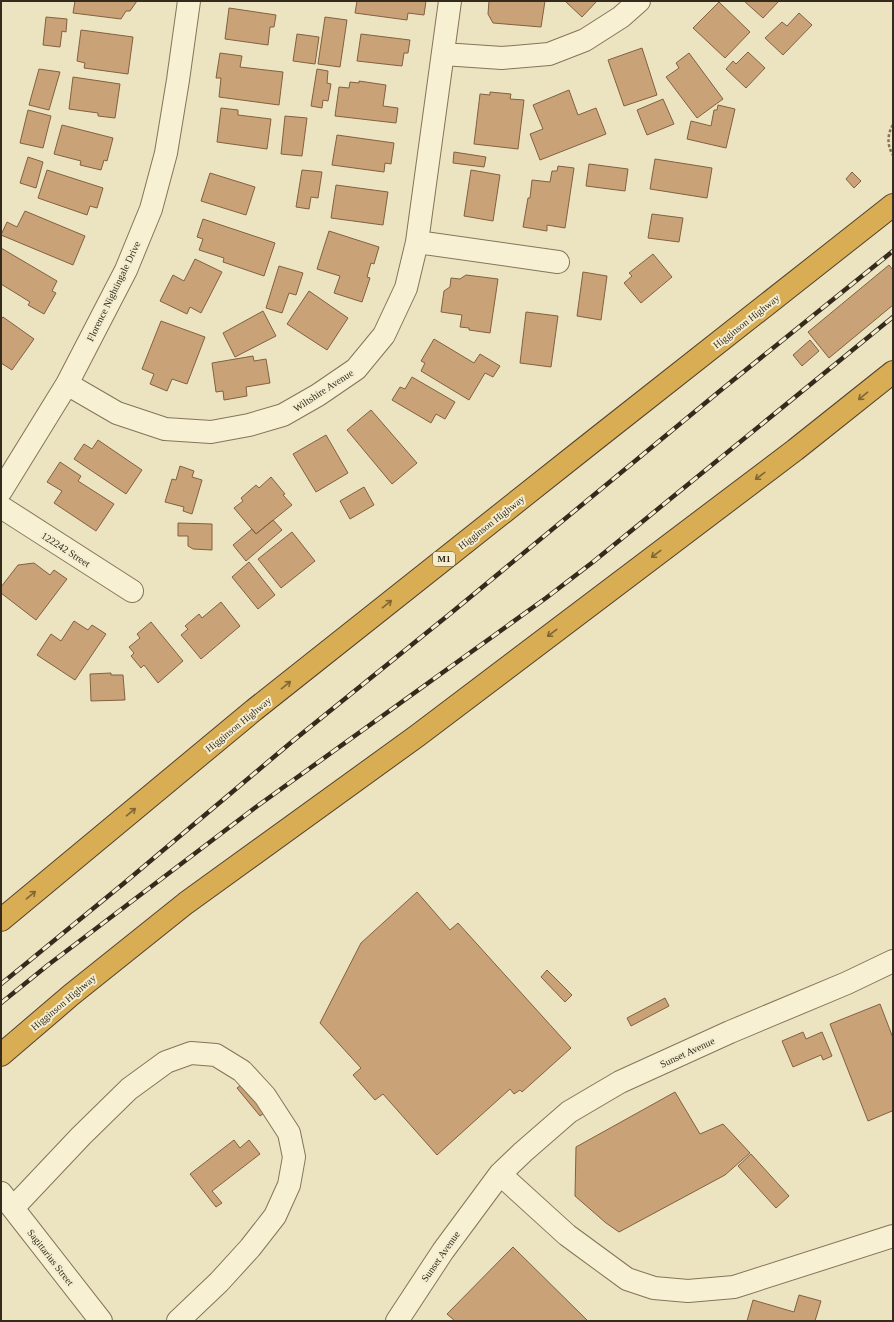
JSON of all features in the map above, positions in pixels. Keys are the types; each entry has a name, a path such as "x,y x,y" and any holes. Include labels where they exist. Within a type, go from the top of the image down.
{"highway":[{"name":"Higginson Highway","path":"1,920 260,706 891,206"},
{"name":"Higginson Highway","path":"1,1055 71,995 186,903 416,736 795,450 893,372"}],"street":[{"name":"Florence Nightingale Drive","path":"1,491 67,384 126,270 151,209 166,152 189,1"},
{"name":"Wiltshire Avenue","path":"67,384 117,413 165,429 211,432 249,425 283,415 318,395 356,369 384,335 406,288 417,242 450,1"},
{"path":"443,54 502,58 549,54 586,40 621,17 639,1"},
{"path":"417,242 558,262"},
{"name":"122242 Street","path":"1,507 132,591"},
{"name":"Sunset Avenue","path":"398,1321 443,1251 500,1174 569,1112 620,1082 730,1032 847,983 893,961"},
{"path":"7,1200 81,1136 129,1089 166,1062 190,1052 216,1055 242,1071 264,1096 289,1133 294,1157 289,1185 275,1216 250,1248 219,1282 178,1321"},
{"path":"500,1174 567,1235 627,1279 654,1288 688,1291 734,1287 893,1236"},
{"name":"Sagittarius Street","path":"7,1200 101,1321"}],"path":[{"path":"893,125 890,130 888,143 893,155"}],"building":[{"path":"75,1 137,1 130,11 126,11 121,19 73,13"},
{"path":"357,1 426,1 424,15 408,13 407,20 355,13"},
{"path":"489,1 545,1 541,27 493,23 488,14"},
{"path":"565,1 597,1 582,17"},
{"path":"744,1 779,1 763,18"},
{"path":"719,2 750,32 725,58 693,28"},
{"path":"229,8 276,15 274,27 270,27 268,45 225,39"},
{"path":"799,13 812,25 783,55 765,38 782,22 787,26"},
{"path":"46,17 67,19 66,32 62,31 60,47 43,45"},
{"path":"325,17 347,20 340,67 318,64"},
{"path":"81,30 133,37 128,74 84,68 85,63 77,61"},
{"path":"297,34 319,37 315,64 293,61"},
{"path":"361,34 410,40 408,53 404,53 402,66 357,61"},
{"path":"642,48 657,95 624,106 608,60"},
{"path":"748,52 765,68 746,88 726,69 733,61 736,64"},
{"path":"220,53 242,56 240,67 283,72 279,105 219,97 221,78 216,78"},
{"path":"689,53 723,99 697,118 666,77 679,68 676,63"},
{"path":"39,69 60,72 49,110 29,105"},
{"path":"317,69 328,71 327,83 331,84 328,101 323,100 322,108 311,106"},
{"path":"73,77 120,84 115,118 98,116 98,113 69,109"},
{"path":"359,81 386,85 383,106 398,108 396,123 335,116 339,87 349,88 350,82 359,83"},
{"path":"569,90 578,115 596,108 606,134 540,160 530,134 543,129 533,105"},
{"path":"490,92 511,94 510,99 524,100 518,149 474,144 480,94 490,95"},
{"path":"663,99 674,124 647,135 637,110"},
{"path":"718,105 735,109 726,148 687,139 691,121 711,126 714,110 717,110"},
{"path":"221,108 238,110 238,115 271,119 267,149 217,142"},
{"path":"28,110 51,116 43,148 20,143"},
{"path":"285,116 307,118 302,156 281,154"},
{"path":"62,125 113,138 107,161 104,160 101,170 80,165 81,161 54,154"},
{"path":"337,135 394,143 391,164 385,163 384,172 332,165"},
{"path":"454,152 486,157 484,167 453,163"},
{"path":"28,157 43,162 36,188 20,183"},
{"path":"655,159 712,168 707,198 650,189"},
{"path":"589,164 628,169 625,191 586,186"},
{"path":"558,166 574,168 565,228 547,225 547,231 523,227 528,198 530,198 532,180 550,182 552,171 557,171"},
{"path":"47,170 103,188 97,208 90,206 87,215 38,198"},
{"path":"302,170 322,172 318,198 311,197 309,209 296,207"},
{"path":"471,170 500,175 493,221 464,216"},
{"path":"852,172 861,181 854,188 846,179"},
{"path":"210,173 255,187 246,215 201,201"},
{"path":"336,185 388,192 383,225 331,218"},
{"path":"25,211 85,236 73,265 1,235 7,222 17,227"},
{"path":"652,214 683,218 679,242 648,238"},
{"path":"203,219 275,243 264,276 223,262 224,258 199,250 203,239 197,237"},
{"path":"329,231 379,247 374,264 371,263 367,277 370,278 362,302 334,293 340,276 317,269"},
{"path":"1,248 57,281 52,291 56,293 44,314 28,305 30,302 1,284"},
{"path":"653,254 672,277 641,303 624,283 632,276 629,273"},
{"path":"195,259 222,272 201,313 190,307 187,314 160,301 173,275 184,281"},
{"path":"889,265 893,270 893,305 829,358 808,332"},
{"path":"279,266 303,273 296,295 289,293 282,313 266,308"},
{"path":"583,272 607,276 601,320 577,316"},
{"path":"466,275 498,279 490,333 460,327 462,315 441,312 444,291 450,287 451,278 460,279"},
{"path":"309,291 348,318 327,350 287,324"},
{"path":"263,311 276,336 235,357 223,333"},
{"path":"526,312 558,316 551,367 520,363"},
{"path":"3,317 34,339 12,370 1,363 1,319"},
{"path":"161,321 205,337 187,384 172,379 167,391 150,384 154,374 142,369"},
{"path":"434,339 474,363 480,354 500,366 493,377 485,373 469,400 421,371 425,363 421,361"},
{"path":"810,340 819,351 802,366 793,355"},
{"path":"253,356 254,361 266,359 270,383 246,387 247,396 224,400 223,391 216,392 212,363"},
{"path":"412,377 455,402 445,419 436,414 431,423 392,400 400,387 405,389"},
{"path":"371,410 417,463 392,484 347,430"},
{"path":"326,435 348,473 316,492 293,454"},
{"path":"98,440 142,470 126,494 74,459 84,444 92,449"},
{"path":"60,462 81,476 78,481 114,504 96,531 54,503 62,491 47,482"},
{"path":"180,466 194,471 192,477 202,480 192,514 183,511 184,507 165,502 172,479 176,480"},
{"path":"271,477 292,505 256,534 234,508 243,501 241,498 256,485 259,488"},
{"path":"364,487 374,505 350,519 340,501"},
{"path":"273,520 282,530 246,561 233,545 252,529 256,534"},
{"path":"178,523 212,524 212,550 193,549 188,546 188,536 178,536"},
{"path":"292,532 315,561 281,588 258,559"},
{"path":"249,562 275,595 258,609 232,577"},
{"path":"34,563 50,575 54,570 67,579 36,620 1,593 1,587 18,565"},
{"path":"221,602 240,626 201,659 181,635 188,629 185,626 199,614 202,618"},
{"path":"74,621 88,630 92,625 106,634 75,680 37,655 51,634 61,641"},
{"path":"151,622 183,661 158,683 144,665 141,668 131,656 134,653 129,647 140,638 137,634"},
{"path":"111,673 111,675 123,675 125,700 91,701 90,674"},
{"path":"417,892 450,930 458,923 571,1048 522,1092 520,1090 514,1094 510,1089 437,1155 383,1094 375,1100 353,1075 361,1068 320,1023 361,943"},
{"path":"547,970 572,995 565,1002 541,977"},
{"path":"665,998 669,1006 631,1026 627,1018"},
{"path":"880,1004 893,1038 893,1113 892,1111 868,1121 830,1024"},
{"path":"803,1032 806,1039 822,1032 832,1056 823,1060 821,1055 793,1067 782,1041"},
{"path":"251,1078 274,1106 260,1116 237,1088"},
{"path":"675,1092 700,1134 723,1124 750,1153 725,1175 619,1232 606,1223 575,1196 576,1147"},
{"path":"234,1140 240,1148 249,1140 260,1154 212,1191 222,1203 216,1207 190,1174"},
{"path":"751,1154 789,1196 776,1208 738,1166"},
{"path":"513,1247 588,1321 455,1321 447,1314"},
{"path":"799,1295 821,1301 815,1321 747,1321 753,1300 794,1312"}],"railway":[{"path":"1,984 123,884 294,740 893,251"},
{"path":"1,1003 48,965 256,807 546,598 593,562 893,317"}]}
